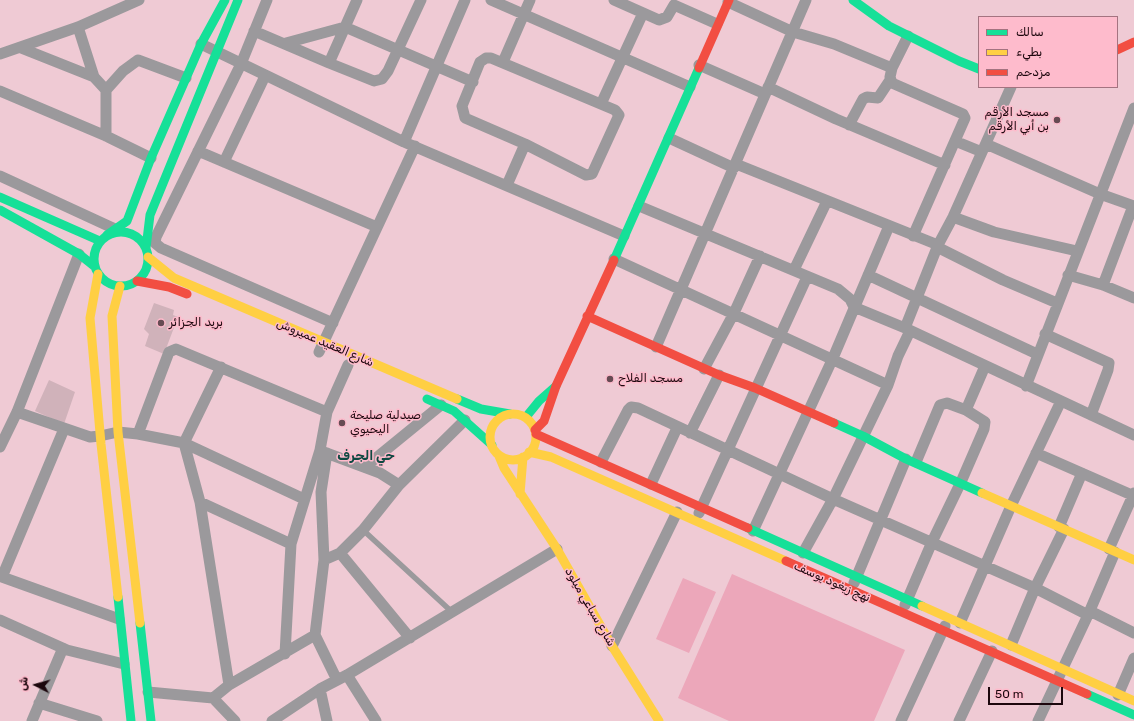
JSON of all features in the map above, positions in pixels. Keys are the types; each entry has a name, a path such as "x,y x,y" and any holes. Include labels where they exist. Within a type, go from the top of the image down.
{"main road":[{"path":"131,721 100,436 90,318 96,270 96,248 108,235 127,221 151,158 200,44 226,0"},
{"path":"0,210 79,254 108,283 120,286 129,285 137,281 147,266 150,215 238,0"},
{"path":"853,0 878,19 908,36 978,69"},
{"path":"535,432 544,421 553,399 556,386 639,206 728,1"},
{"path":"1118,50 1134,42"},
{"path":"0,197 108,235 116,232 129,233 141,240 147,252"},
{"name":"شارع العقيد عميروش","path":"147,252 174,278 320,350 481,408 510,414"},
{"path":"137,281 169,287 198,299"},
{"path":"120,286 112,316 118,432 151,721"},
{"path":"587,316 719,375 755,388 863,436 911,461 1134,560"},
{"path":"526,417 539,401 556,386"},
{"path":"419,396 441,405 465,420 492,445 499,456 511,460 526,454 535,443 535,432 526,417 510,414 504,416 493,425 490,438 492,445"},
{"name":"نهج زيغود يوسف","path":"535,432 701,508 1134,701"},
{"path":"520,494 526,454"},
{"name":"نهج زيغود يوسف","path":"526,454 551,457 1134,715"},
{"name":"شارع سباعي ميلود","path":"499,456 520,494 557,550 612,646 659,721"}],"street":[{"path":"267,0 241,64 156,237 157,246 333,323"},
{"path":"329,63 357,0"},
{"path":"254,30 329,63 374,80 382,79 388,72 421,0"},
{"path":"320,350 377,227 410,144 436,65 465,0"},
{"path":"492,0 690,87"},
{"path":"502,62 530,0"},
{"path":"614,0 662,20 675,2 717,24"},
{"path":"656,347 682,290 806,0"},
{"path":"0,54 78,28 135,1"},
{"path":"728,1 793,32 834,44 892,68"},
{"path":"601,104 643,13"},
{"path":"286,43 345,26 473,82"},
{"path":"78,28 94,77 106,90"},
{"path":"849,125 863,99 867,97 878,98 890,80 892,68 908,36"},
{"path":"200,44 410,144 624,236"},
{"path":"21,48 94,77"},
{"path":"491,58 502,62 615,110 618,115 592,174 586,174 525,144 468,121 465,118 462,106 480,62 483,59 491,58"},
{"path":"106,136 106,90 123,71 138,60 186,78"},
{"path":"699,65 767,90 945,165"},
{"path":"224,162 265,76"},
{"path":"890,80 892,83 905,90 963,114 965,118 913,236"},
{"path":"803,553 833,499 888,385 917,298 938,246 954,217 1011,88"},
{"path":"0,91 106,136 151,158"},
{"path":"1026,386 1044,334 1134,108"},
{"path":"669,138 735,166 938,246 1003,280 1057,303"},
{"path":"955,141 984,148 1134,206 1103,285"},
{"path":"507,186 525,144"},
{"path":"198,151 377,227"},
{"path":"0,176 108,235"},
{"path":"794,270 827,201"},
{"path":"639,206 838,289 850,298 854,307 1134,435"},
{"path":"954,217 994,232 1077,251"},
{"path":"753,531 778,474 833,358 889,226"},
{"path":"0,447 17,412 79,254"},
{"path":"704,368 734,313 760,256"},
{"path":"614,259 833,358 888,385"},
{"path":"868,275 1037,354"},
{"path":"1068,275 1103,285 1134,298"},
{"path":"696,521 755,388 807,277"},
{"path":"1044,334 1109,363 1108,370 1091,415"},
{"path":"138,434 169,352 176,349 327,412"},
{"path":"348,365 327,412 321,492 324,560 315,635 342,678 376,721"},
{"path":"966,410 985,366"},
{"path":"221,367 184,443 200,502 229,685"},
{"path":"690,433 719,375"},
{"path":"960,623 1011,506 1061,401"},
{"path":"851,591 880,520 940,405 947,403 966,410 982,419 985,425 961,482 932,542 902,613"},
{"path":"365,467 441,405"},
{"path":"601,462 625,414 631,407 638,408 677,428 833,499 1134,633"},
{"path":"17,412 90,437 118,432 138,434 184,443 304,499"},
{"path":"324,560 340,553 363,530 399,485 465,420"},
{"path":"651,484 677,428"},
{"path":"64,429 1,576 119,620"},
{"path":"323,451 365,467 399,485"},
{"path":"285,654 291,544 304,499 323,451"},
{"path":"1036,453 1134,495 1089,613 1038,721"},
{"path":"1011,645 1061,528 1082,473"},
{"path":"200,502 291,544"},
{"path":"612,646 677,512"},
{"path":"272,721 320,689 342,678 557,550"},
{"path":"340,553 410,638"},
{"path":"901,721 944,631 948,617"},
{"path":"0,620 63,648 124,664"},
{"path":"213,698 229,685 285,654 315,635"},
{"path":"32,721 63,648"},
{"path":"959,721 992,651"},
{"path":"1118,695 1134,658"},
{"path":"320,689 327,721"},
{"path":"148,692 213,698 235,721"},
{"path":"39,704 97,721"}],"lane":[{"path":"363,530 453,612"}],"shaded area":[{"path":"732,574 905,650 874,721 729,721 678,698"},
{"path":"683,578 716,592 689,653 656,639"}],"building":[{"name":"بريد الجزائر","path":"154,303 174,310 173,315 178,317 164,354 145,346 149,334 144,329"},
{"path":"49,380 75,392 64,424 35,411"}],"traffic: fast":[{"path":"107,235 127,221 151,158 201,44 225,0"},
{"path":"146,248 150,215 238,0"},
{"path":"853,0 889,26 959,61 978,69"},
{"path":"614,260 699,68"},
{"path":"0,197 100,241"},
{"path":"0,210 79,254 94,266"},
{"path":"116,232 126,232 136,236 144,244 148,254 148,259 148,264 144,274 136,282 126,286 116,286 106,282 98,274 94,264 94,254 98,244 106,236 116,232"},
{"path":"526,417 539,401 556,386"},
{"path":"427,399 454,411 492,445"},
{"path":"457,399 481,409 510,414"},
{"path":"834,423 863,436 906,459 982,493"},
{"path":"748,528 922,606"},
{"path":"118,597 131,721"},
{"path":"140,623 151,721"},
{"path":"1087,694 1134,715"}],"traffic: slow":[{"path":"148,257 174,278 457,399"},
{"path":"98,274 90,318 101,444 118,597"},
{"path":"120,286 112,316 118,432 140,623"},
{"path":"513,414 526,418 532,424 536,437 532,450 526,456 513,460 500,456 494,450 490,437 494,424 500,418 513,414"},
{"path":"529,452 551,457 786,561"},
{"path":"499,456 504,468 557,549 612,646 659,721"},
{"path":"520,494 523,457"},
{"path":"982,493 1134,560"},
{"path":"922,606 1134,701"}],"traffic: jam":[{"path":"699,68 729,0"},
{"path":"1118,50 1134,42"},
{"path":"535,430 544,421 556,386 614,260"},
{"path":"137,281 169,287 187,294"},
{"path":"587,316 719,375 755,388 834,423"},
{"path":"536,434 748,528"},
{"path":"786,561 1087,694"}],"place":[{"name":"مسجد الأرقم بن أبي الأرقم","path":"1057,120"},
{"name":"بريد الجزائر","path":"161,323"},
{"name":"مسجد الفلاح","path":"610,379"},
{"name":"صيدلية صليحة اليحيوي","path":"342,423"}],"district":[{"name":"حي الجرف","path":"366,456"}]}
